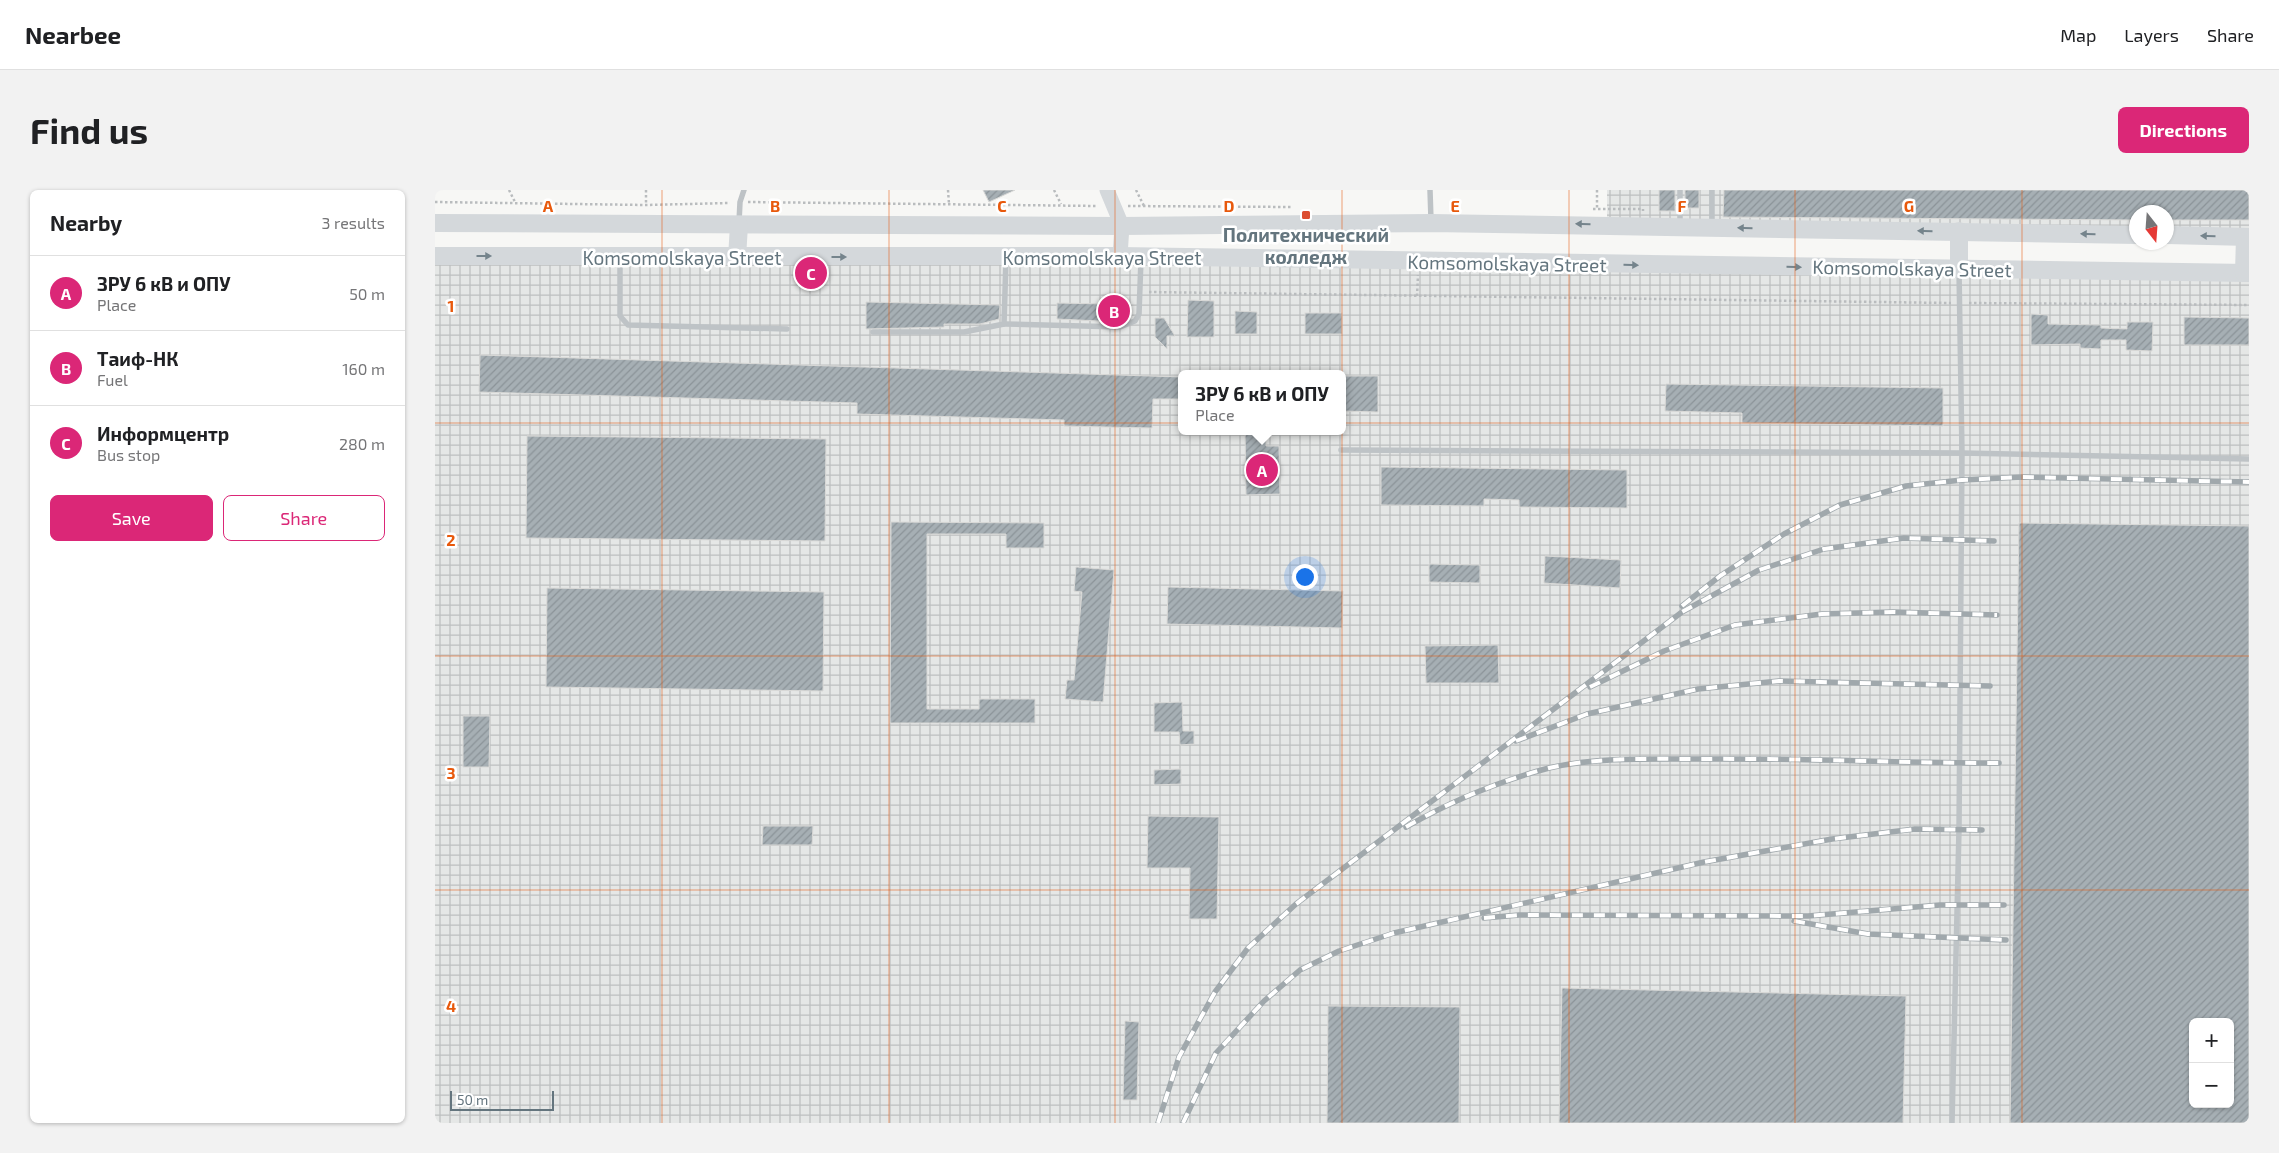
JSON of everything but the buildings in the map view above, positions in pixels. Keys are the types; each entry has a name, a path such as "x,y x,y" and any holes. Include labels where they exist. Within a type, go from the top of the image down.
{"main road":[{"name":"Komsomolskaya Street","path":"435,223 1122,226 1431,222 2129,235"},
{"path":"737,258 739,225"},
{"path":"1959,231 1959,269"},
{"path":"2174,235 2247,237 2247,272"},
{"name":"Komsomolskaya Street","path":"435,256 737,258 1141,256 2247,272"}],"street":[{"path":"1107,190 1122,226 1120,256"}],"lane":[{"path":"739,225 740,202 744,190"},
{"path":"1431,190 1431,222"},
{"path":"1680,190 1680,226"},
{"path":"1712,190 1712,227"},
{"path":"873,332 964,332 1004,324 1111,327 1129,325 1135,321 1139,314 1141,256"},
{"path":"619,257 620,316 628,325 787,329"},
{"path":"1004,324 1007,257"},
{"path":"1953,1123 1959,829 1962,452 1959,269"},
{"path":"1341,450 1962,452 2249,459"}],"path":[{"path":"509,190 515,202"},
{"path":"646,190 646,205"},
{"path":"948,190 949,204"},
{"path":"1054,190 1061,204"},
{"path":"435,202 646,205 740,202 1144,206 1136,190"},
{"path":"1597,190 1597,209"},
{"path":"1417,296 1419,268"},
{"path":"1140,292 2249,305"}],"shaded area":[{"path":"1607,190 2249,190 2249,229 2174,227 2174,205 2129,205 2129,227 1607,220"},
{"path":"435,257 2249,273 2249,1123 435,1123"}],"railway":[{"path":"1682,606 1720,576 1784,534 1840,505 1906,486 1962,480 2022,477 2249,482"},
{"path":"1158,1123 1179,1057 1215,992 1248,948 1296,904 1682,612 1759,570 1824,549 1904,538 1994,541"},
{"path":"1590,687 1664,651 1735,625 1822,614 1893,612 1997,615"},
{"path":"1516,741 1587,714 1698,689 1779,681 1990,686"},
{"path":"1406,827 1458,800 1530,773 1567,764 1643,759 1999,763"},
{"path":"1183,1123 1216,1053 1264,1001 1300,970 1339,951 1394,933 1704,862 1832,839 1915,829 1982,830"},
{"path":"1484,918 1519,915 1808,916 1940,905 2004,905"},
{"path":"1794,921 1868,934 2006,940"}],"place":[{"name":"Политехнический колледж","path":"1306,215"},
{"name":"Информцентр","path":"811,273"},
{"name":"Таиф-НК","path":"1114,311"},
{"name":"ЗРУ 6 кВ и ОПУ","path":"1262,470"}]}
